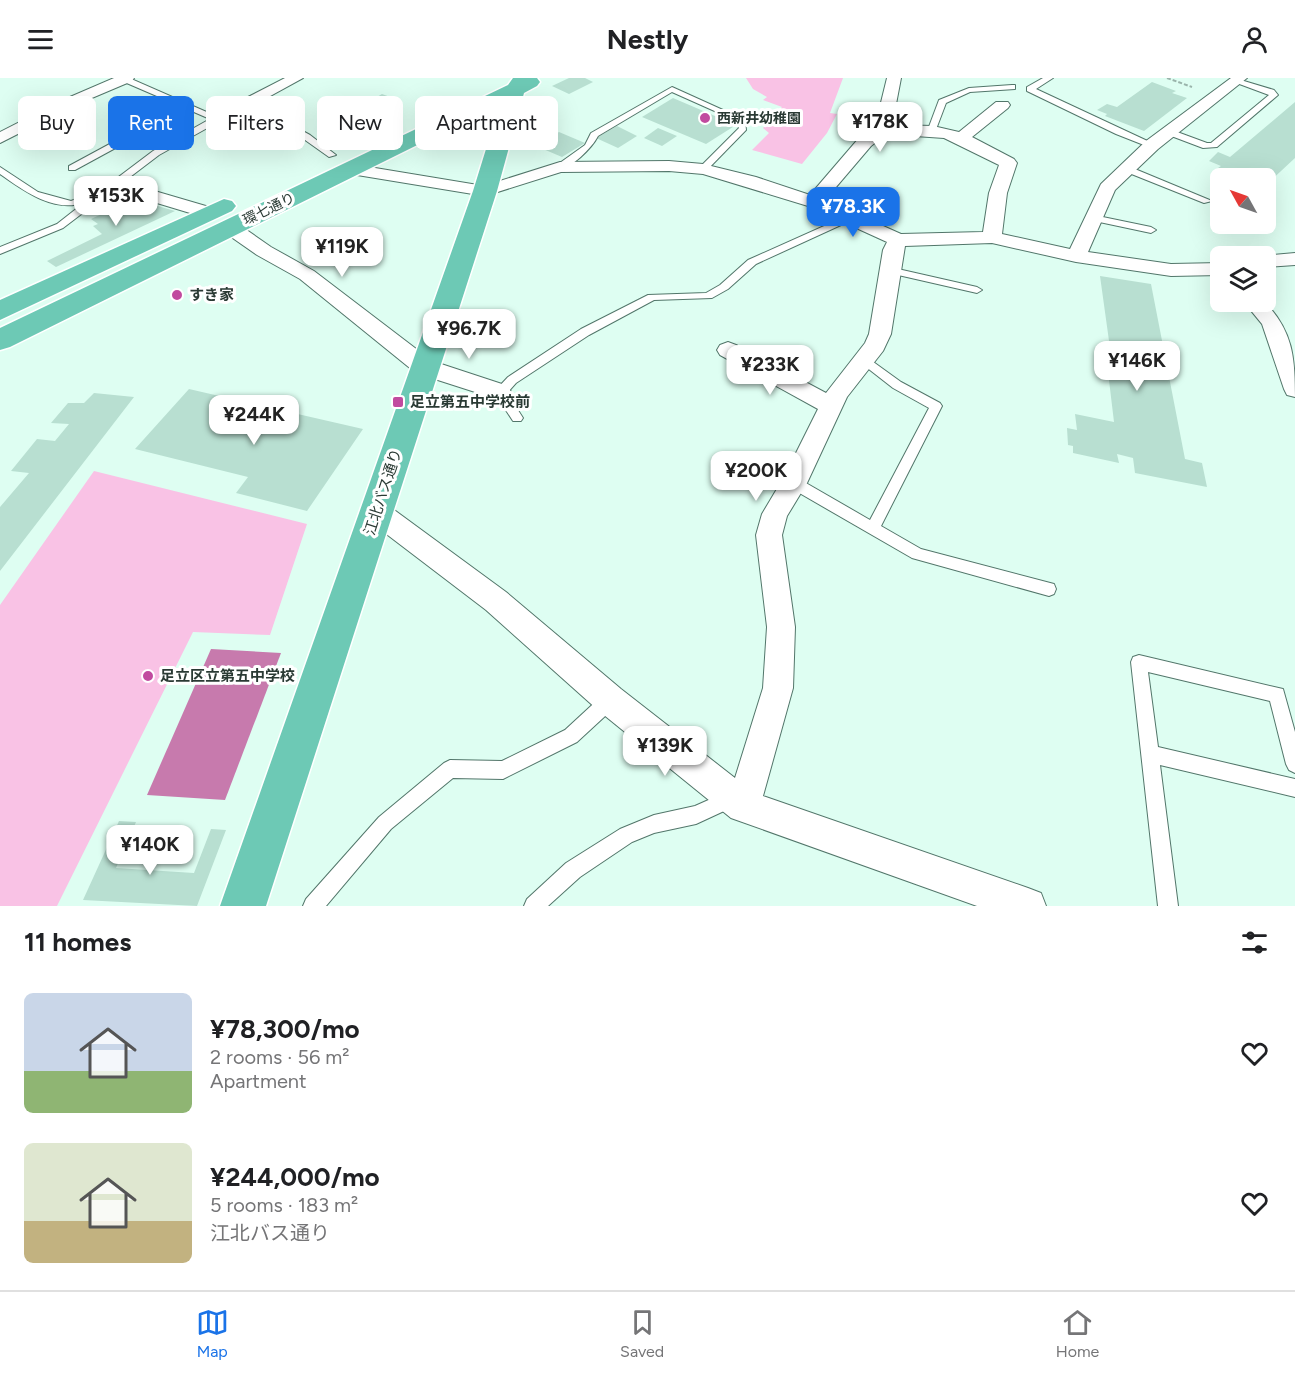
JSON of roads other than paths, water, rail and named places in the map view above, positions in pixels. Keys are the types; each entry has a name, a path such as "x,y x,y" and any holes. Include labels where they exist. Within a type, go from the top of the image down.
{"main road":[{"name":"環七通り","path":"0,311 210,213 342,162 518,81"},
{"name":"江北バス通り","path":"243,906 485,191 518,81"},
{"name":"環七通り","path":"0,340 231,228 342,162"}],"street":[{"path":"87,96 126,78"},
{"path":"261,96 296,78"},
{"path":"814,202 865,142 883,129 894,78"},
{"path":"1076,256 1107,188 1152,145 1239,79"},
{"path":"960,139 1002,105"},
{"path":"0,118 18,125"},
{"path":"0,138 18,128"},
{"path":"883,129 940,132 960,139 1008,163 999,193 992,237"},
{"path":"342,162 485,191 560,167 669,166 703,169 750,181 814,202 898,240 992,237 1076,256 1170,270 1210,269"},
{"path":"108,191 141,192 210,213"},
{"path":"231,228 264,251 307,275 424,367 500,392"},
{"path":"737,802 778,688 781,627 769,535 775,514 794,483 837,393 865,360 880,334 893,250 898,240"},
{"path":"1276,260 1295,259"},
{"path":"1263,312 1272,322 1295,389"},
{"path":"728,350 831,406"},
{"path":"377,512 496,601 610,700 737,802 971,896 1028,906"}],"lane":[{"path":"126,78 165,96"},
{"path":"1049,78 1030,89 1119,132 1152,145"},
{"path":"1169,132 1206,146 1214,145 1274,95 1239,79"},
{"path":"931,132 942,102 969,90 1012,87"},
{"path":"560,167 588,146 594,135 672,89 741,120 743,128 703,169"},
{"path":"0,251 60,226 156,153 206,125"},
{"path":"305,134 342,162"},
{"path":"72,168 108,148"},
{"path":"1127,169 1207,201"},
{"path":"0,170 35,194 72,204 108,191"},
{"path":"517,418 500,392 512,380 585,332 652,297 708,296 724,287 752,262 851,217"},
{"path":"1093,218 1151,230"},
{"path":"890,270 977,290"},
{"path":"865,360 897,385 936,406 872,529"},
{"path":"794,483 917,554 1049,589"},
{"path":"1168,906 1139,662 1277,695 1295,764"},
{"path":"313,906 385,823 450,770 503,770 571,736 610,700"},
{"path":"1151,754 1295,788"},
{"path":"534,906 573,870 626,835 654,824 696,815 737,802"}],"place":[{"name":"西新井幼稚園","path":"705,118"},
{"name":"すき家","path":"177,295"},
{"name":"足立第五中学校前","path":"398,402"},
{"name":"足立区立第五中学校","path":"148,676"}]}
